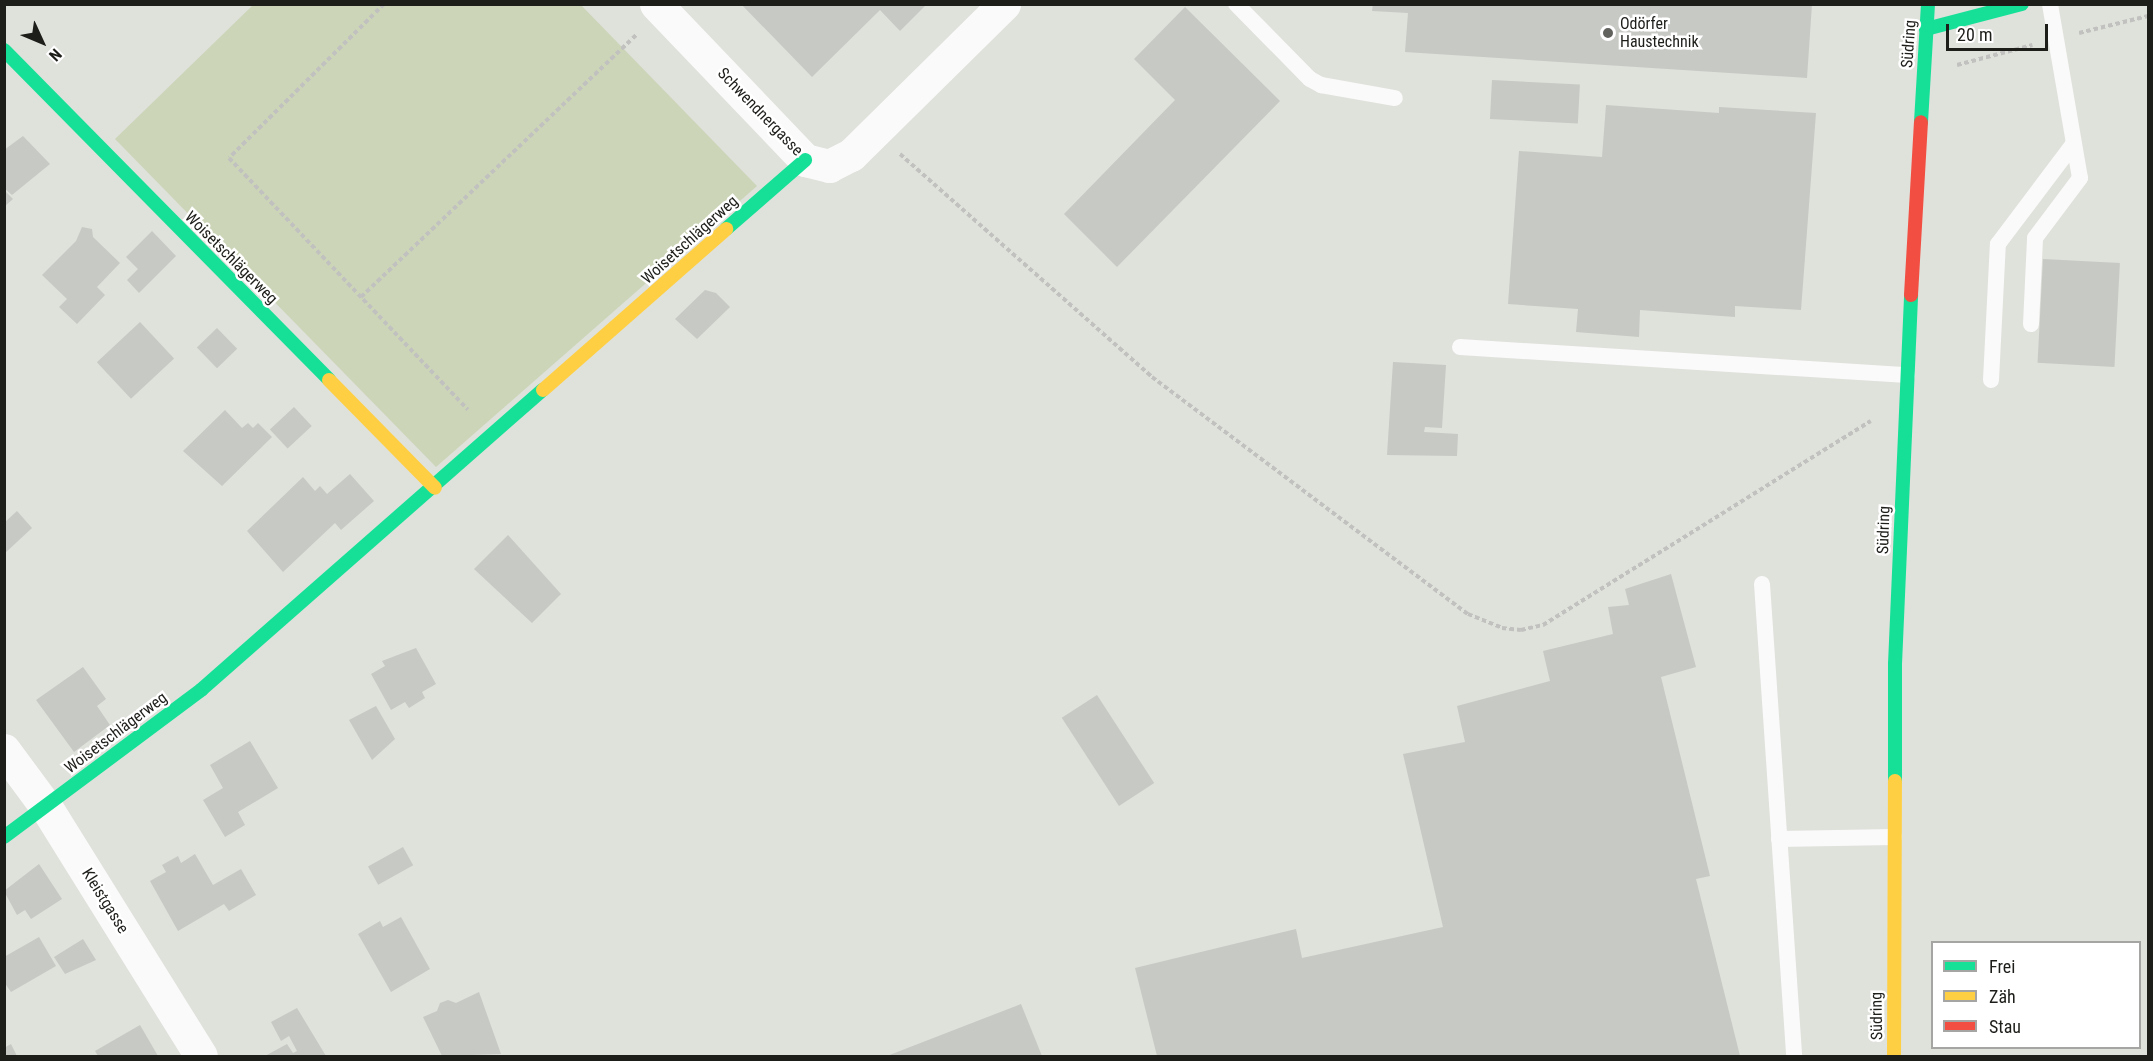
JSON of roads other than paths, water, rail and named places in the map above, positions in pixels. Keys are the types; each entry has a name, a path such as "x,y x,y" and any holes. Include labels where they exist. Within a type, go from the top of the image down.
{"street":[{"name":"Schwendnergasse","path":"659,8 805,160 829,166 851,155 1004,4"},
{"name":"Südring","path":"1894,1056 1894,837 1905,400 1928,4"},
{"path":"1926,29 2022,4"},
{"name":"Woisetschlägerweg","path":"4,50 435,488"},
{"name":"Woisetschlägerweg","path":"4,837 201,690 435,488 805,160"},
{"name":"Kleistgasse","path":"4,750 46,807 201,1056"}],"lane":[{"path":"1236,4 1310,79 1321,85 1395,98"},
{"path":"2031,324 2035,238 2080,178 2050,4"},
{"path":"1992,380 1998,244 2074,143"},
{"path":"1460,347 1907,375"},
{"path":"1762,584 1794,1056"},
{"path":"1779,839 1894,837"}],"place":[{"name":"Odörfer Haustechnik","path":"1608,33"}]}
